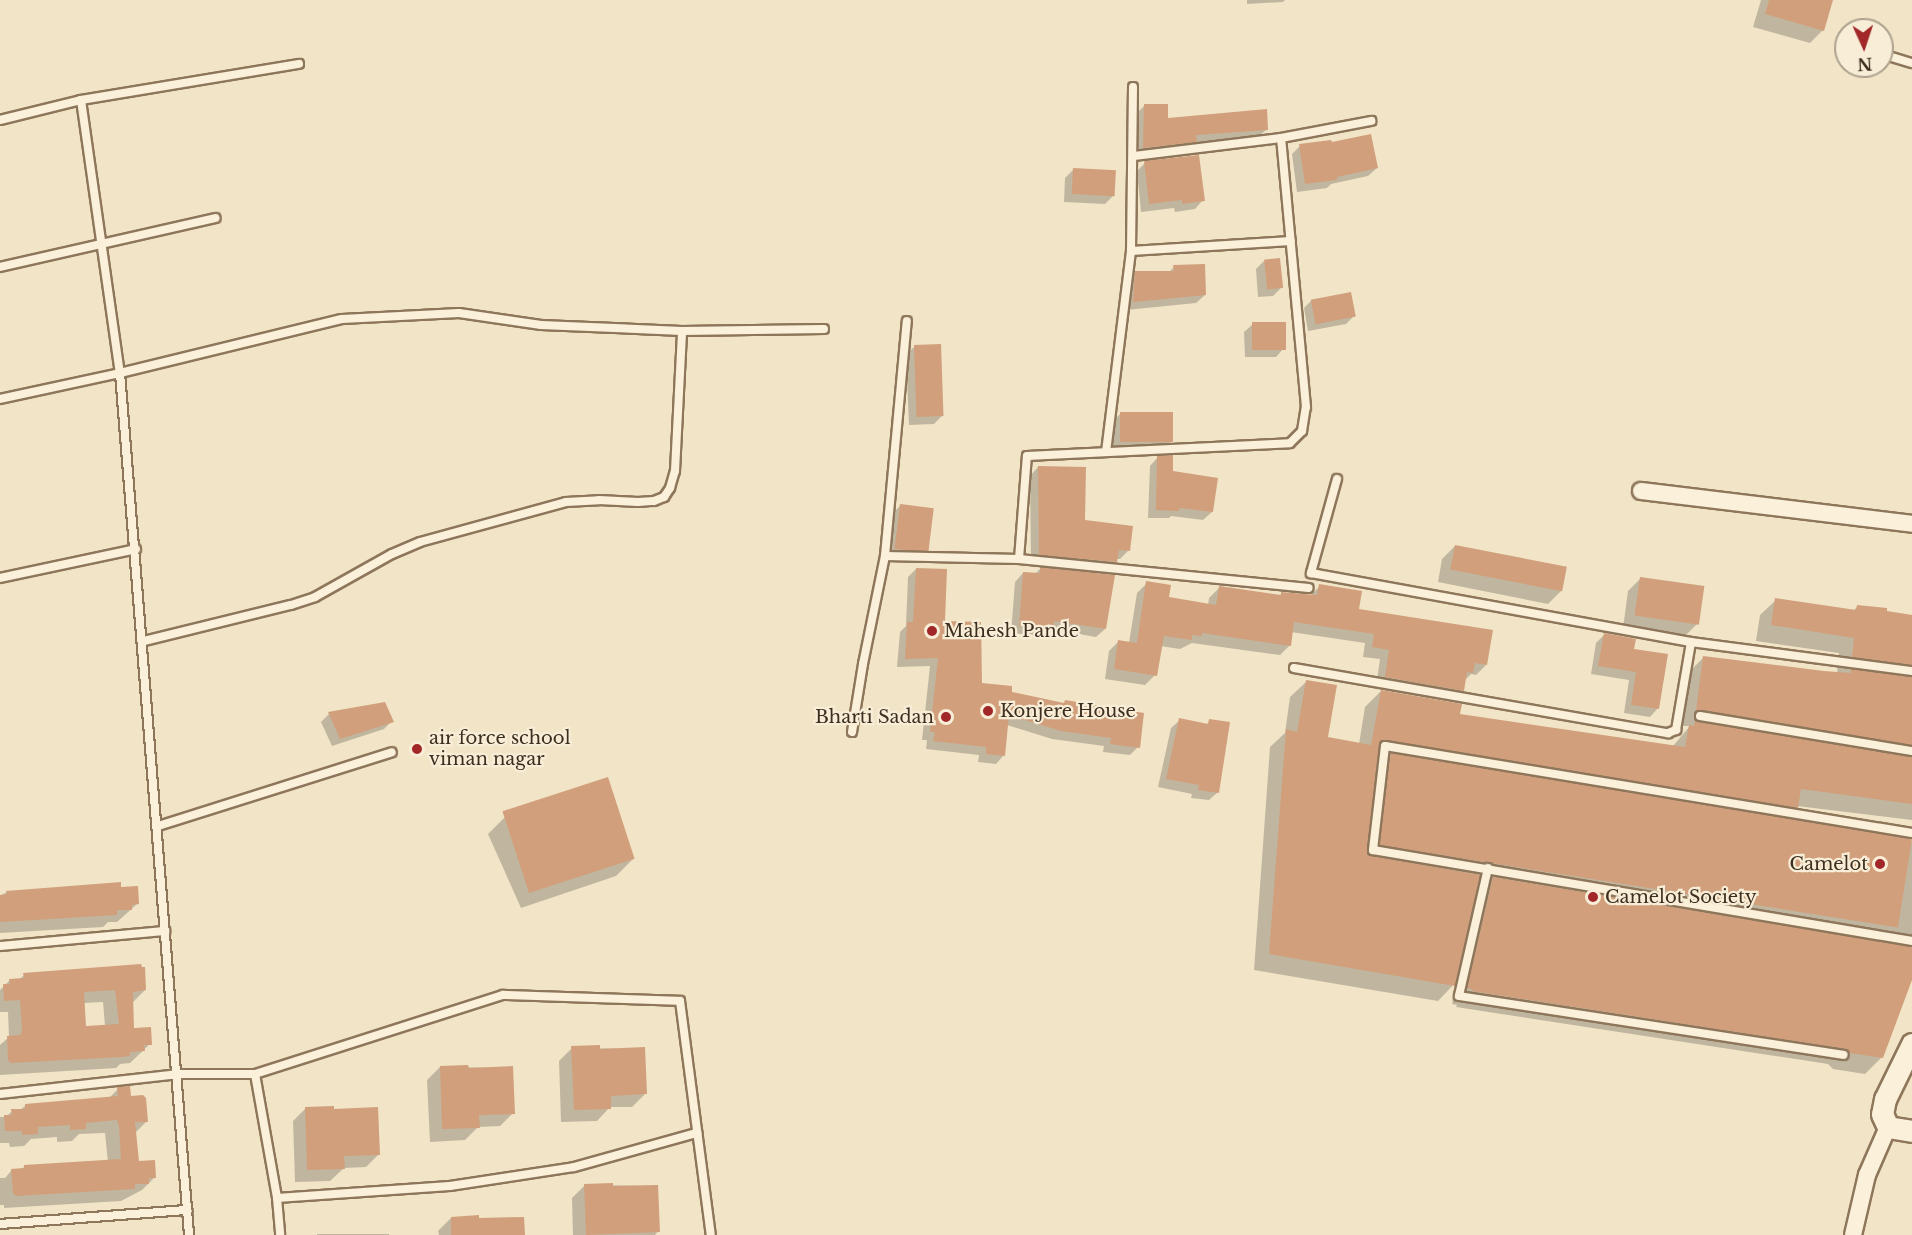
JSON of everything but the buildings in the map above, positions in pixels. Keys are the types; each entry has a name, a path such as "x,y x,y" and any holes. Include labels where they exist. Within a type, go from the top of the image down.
{"street":[{"path":"1641,491 1912,524"},
{"path":"1853,1235 1867,1175 1888,1127 1882,1114 1885,1099 1912,1044"},
{"path":"1888,1127 1912,1131"}],"lane":[{"path":"1894,58 1912,63"},
{"path":"0,120 81,100 299,64"},
{"path":"1106,452 1131,251 1134,156 1132,87"},
{"path":"81,100 120,373 144,641 189,1235"},
{"path":"1134,156 1281,138 1371,121"},
{"path":"1019,559 1027,456 1290,443 1302,431 1305,407 1281,138"},
{"path":"0,267 215,218"},
{"path":"1131,251 1291,241"},
{"path":"0,399 120,373 342,319 459,313 541,325 682,331 824,329"},
{"path":"852,732 885,556 907,321"},
{"path":"144,641 315,597 393,554 420,542 566,502 599,500 638,502 654,501 664,497 670,488 675,471 682,331"},
{"path":"1337,479 1311,573 1691,642 1912,671"},
{"path":"0,578 136,549"},
{"path":"885,556 1019,559 1309,588"},
{"path":"1294,668 1668,733 1676,730 1691,642"},
{"path":"1700,716 1912,751"},
{"path":"1912,833 1385,746 1372,850 1912,941"},
{"path":"158,826 393,752"},
{"path":"1488,868 1459,996 1844,1055"},
{"path":"0,946 165,931"},
{"path":"0,1094 177,1074 255,1074 503,995 680,1001 711,1235"},
{"path":"255,1074 277,1198 280,1235"},
{"path":"277,1198 450,1186 574,1167 697,1133"},
{"path":"0,1224 187,1210"}],"place":[{"name":"Mahesh Pande","path":"932,631"},
{"name":"Konjere House","path":"988,711"},
{"name":"Bharti Sadan","path":"946,717"},
{"name":"air force school viman nagar","path":"417,749"},
{"name":"Camelot","path":"1880,864"},
{"name":"Camelot Society","path":"1593,897"}]}
